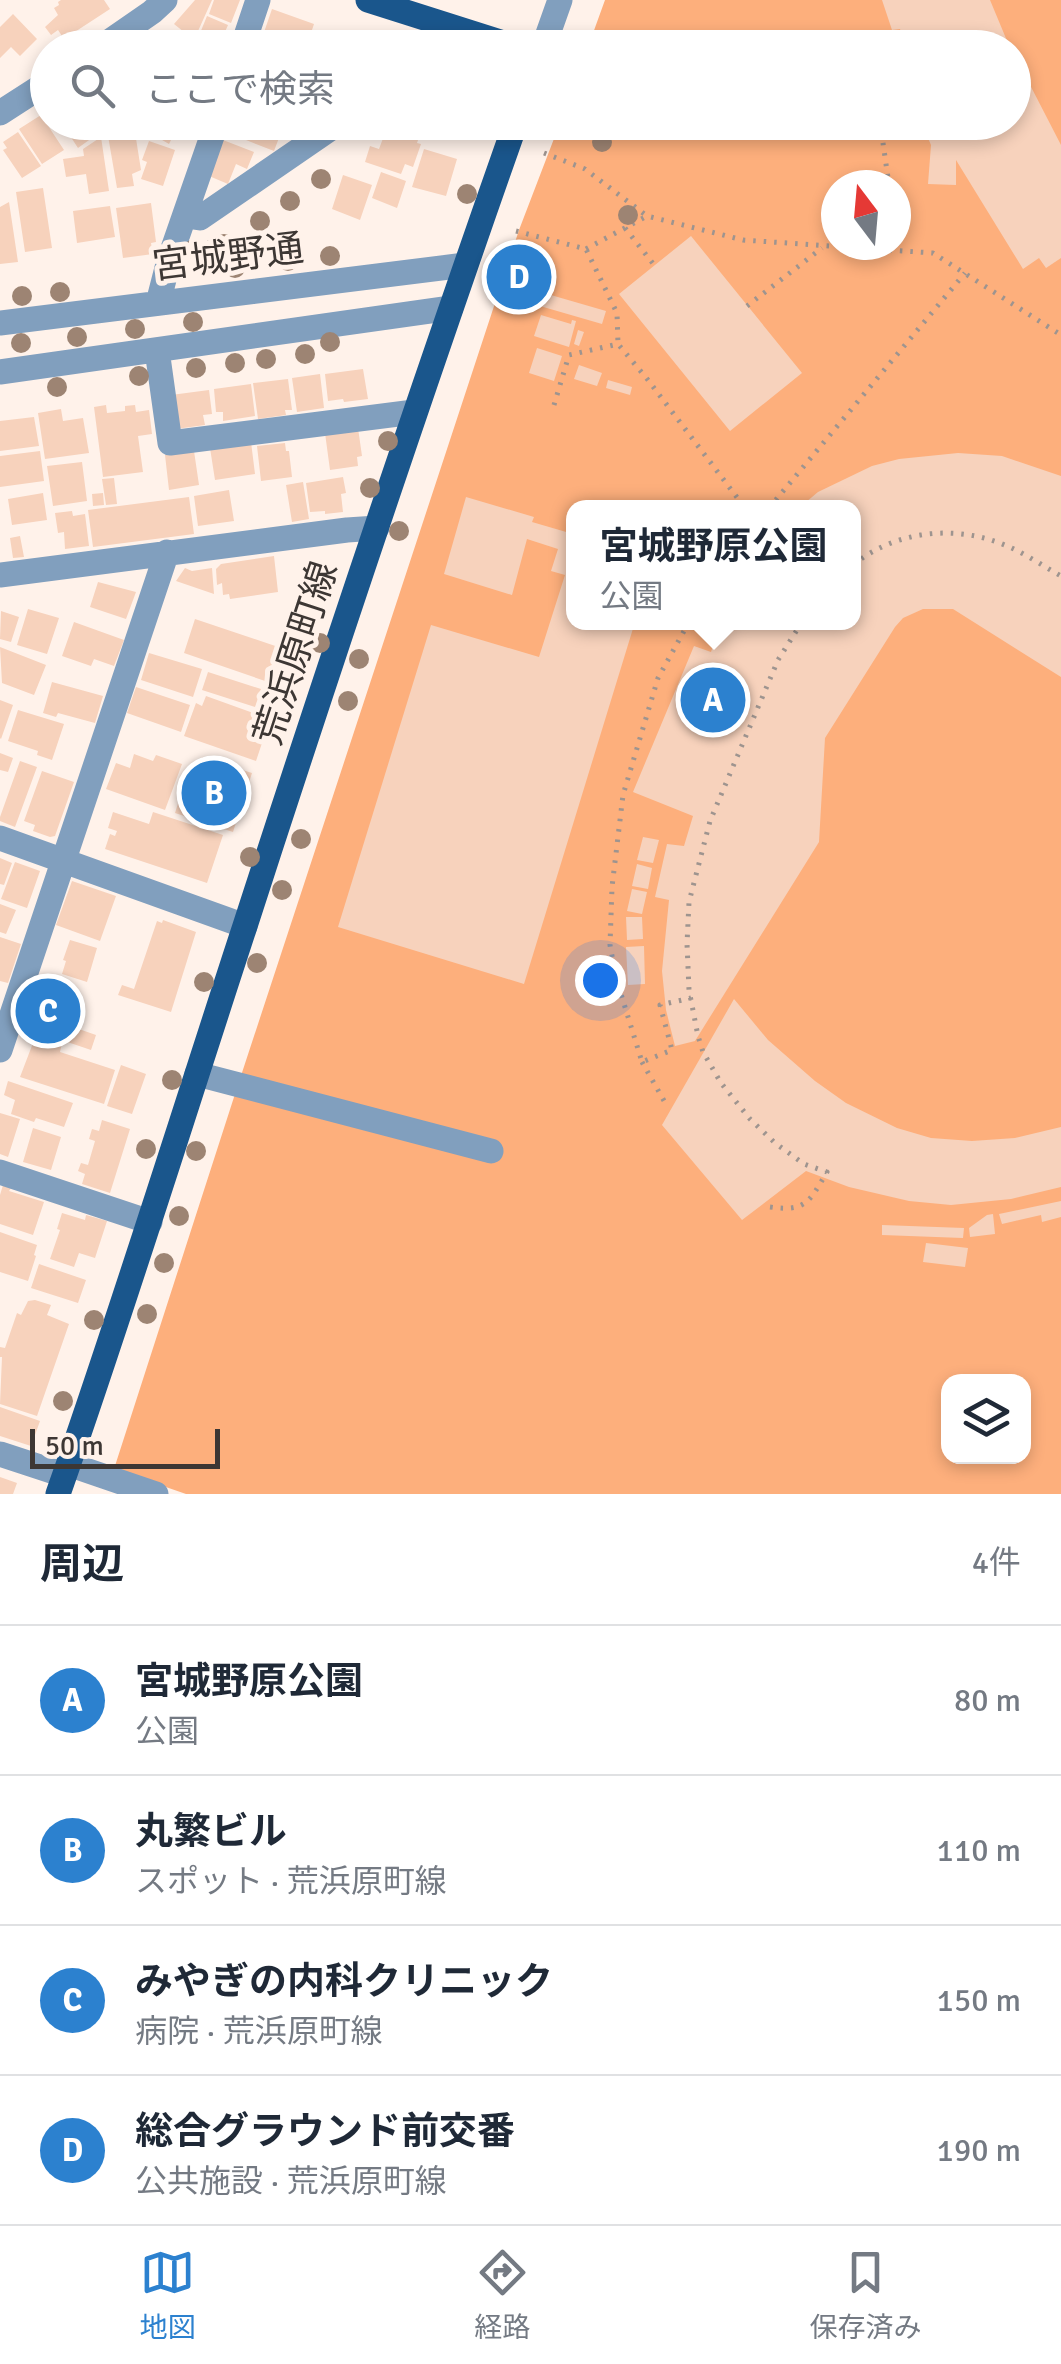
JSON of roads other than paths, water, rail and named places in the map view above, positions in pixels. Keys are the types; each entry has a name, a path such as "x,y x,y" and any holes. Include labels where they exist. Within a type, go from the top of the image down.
{"main road":[{"path":"368,0 462,30"},
{"name":"荒浜原町線","path":"63,1478 414,412 510,140"}],"street":[{"path":"127,30 165,0"},
{"path":"248,30 258,0"},
{"path":"549,30 560,0"},
{"path":"0,112 30,93"},
{"path":"158,303 212,140"},
{"path":"186,216 200,218 314,140"},
{"name":"宮城野通","path":"0,324 465,264"},
{"path":"0,372 451,308"},
{"path":"157,350 170,443 414,412"},
{"path":"0,575 378,528"},
{"path":"0,1050 7,1006 63,861 167,552"},
{"path":"0,838 244,926"},
{"path":"197,1074 491,1151"},
{"path":"0,1172 150,1222"},
{"path":"0,1454 63,1478 156,1494"}],"place":[{"name":"総合グラウンド前交番","path":"519,277"},
{"name":"宮城野原公園","path":"713,700"},
{"name":"丸繁ビル","path":"214,793"},
{"name":"みやぎの内科クリニック","path":"48,1011"}]}
